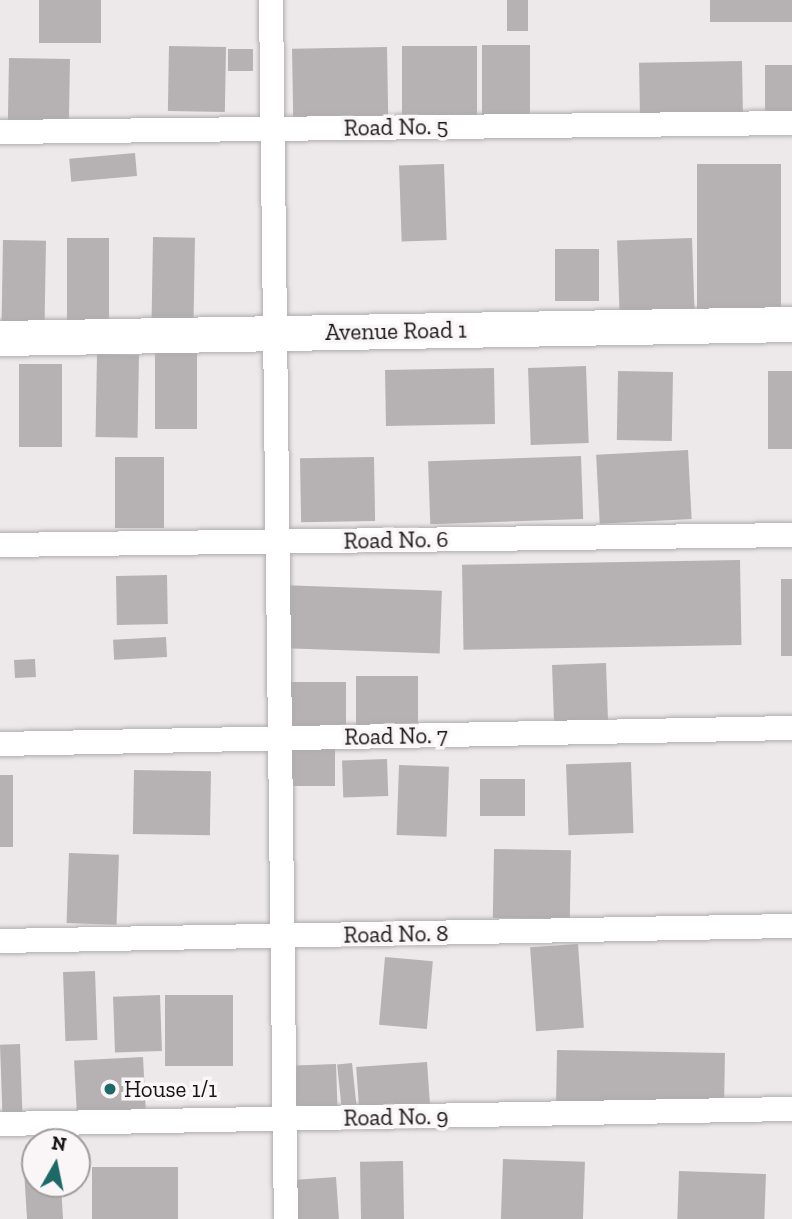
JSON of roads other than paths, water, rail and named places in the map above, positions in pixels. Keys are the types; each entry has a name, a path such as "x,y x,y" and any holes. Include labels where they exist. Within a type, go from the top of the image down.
{"street":[{"path":"271,0 286,1219"},
{"name":"Road No. 5","path":"0,132 792,122"},
{"name":"Avenue Road 1","path":"0,338 792,324"},
{"name":"Road No. 6","path":"0,545 792,535"},
{"name":"Road No. 7","path":"0,744 792,728"},
{"name":"Road No. 8","path":"0,942 792,926"},
{"name":"Road No. 9","path":"0,1124 792,1109"}],"place":[{"name":"House 1/1","path":"110,1089"}]}
